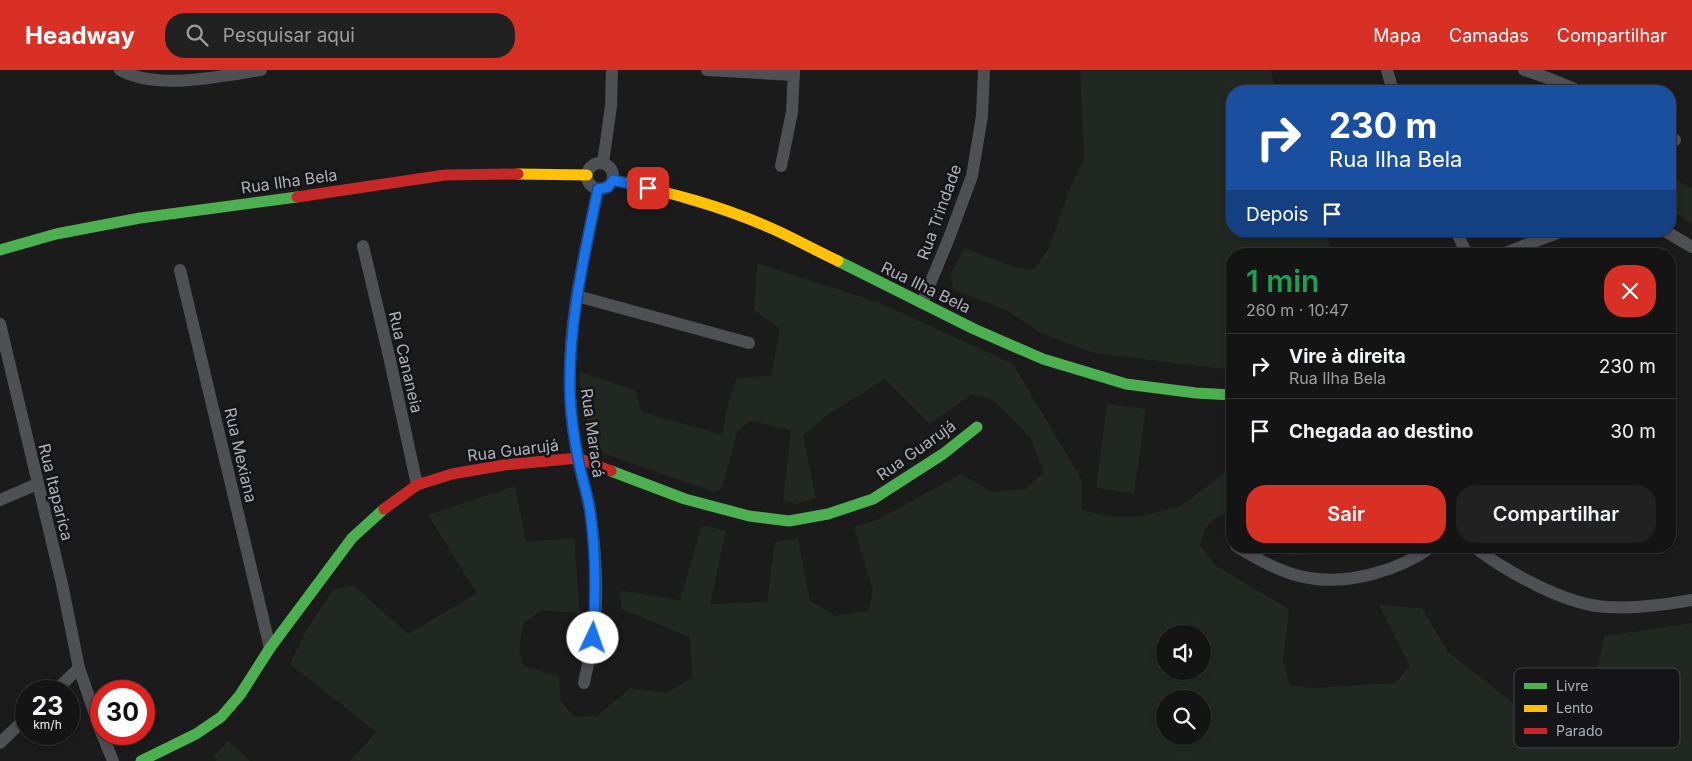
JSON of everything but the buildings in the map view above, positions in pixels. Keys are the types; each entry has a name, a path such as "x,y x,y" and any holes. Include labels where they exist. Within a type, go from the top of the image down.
{"street":[{"path":"120,70 150,80 193,79 261,70"},
{"path":"603,163 611,106 612,70"},
{"path":"707,70 794,72 792,112 781,166"},
{"name":"Rua Trindade","path":"922,303 950,238 972,176 982,116 984,70"},
{"path":"1387,70 1391,85"},
{"path":"1524,70 1565,85"},
{"path":"603,163 610,167 614,176 608,187 598,189 589,184 587,176 588,171 594,164 603,163"},
{"name":"Rua Ilha Bela","path":"0,250 56,234 140,218 286,199 445,175 558,174 587,176"},
{"name":"Rua Ilha Bela","path":"613,180 665,191 723,210 773,230 974,329 1043,359 1126,384 1196,393 1226,395"},
{"name":"Rua Maracá","path":"584,683 593,638 596,594 590,508 578,458 570,396 570,360 577,296 598,189"},
{"path":"1518,248 1548,237"},
{"path":"1675,237 1692,247"},
{"name":"Rua Cananeia","path":"363,246 417,485"},
{"name":"Rua Mexiana","path":"180,270 270,648"},
{"path":"577,296 749,343"},
{"name":"Rua Itaparica","path":"0,324 80,668 90,698"},
{"name":"Rua Guarujá","path":"141,761 196,734 221,716 240,695 270,648 352,538 380,512 417,485 452,474 504,465 578,458 685,500 749,516 789,521 828,514 873,498 935,460 977,427"},
{"path":"0,500 37,484"},
{"path":"1247,553 1284,571 1310,578 1344,579 1382,571 1424,553"},
{"path":"1482,553 1520,576 1568,600 1606,607 1660,606 1692,600"},
{"path":"67,680 80,668"},
{"path":"0,742 15,728"},
{"name":"Rua Itaparica","path":"107,745 113,761"}],"shaded area":[{"path":"1080,70 1271,70 1274,85 1226,85 1226,237 1327,237 1331,248 1226,248 1226,369 1094,353 1041,333 1006,310 954,290 950,277 964,248 1014,267 1033,270 1048,250 1069,191 1084,159"},
{"path":"1676,180 1690,188 1692,186 1692,224 1676,213"},
{"path":"757,263 880,303 1013,364 1082,480 1082,510 1110,517 1139,517 1181,506 1226,472 1226,514 1210,522 1200,545 1215,565 1289,609 1283,661 1290,685 1314,688 1395,683 1410,666 1379,605 1422,608 1448,652 1514,703 1514,748 1680,748 1680,668 1597,668 1605,636 1692,623 1692,761 350,761 376,732 290,664 307,629 332,591 353,585 408,634 477,593 428,515 515,486 526,542 574,538 580,613 541,610 523,624 519,650 524,666 559,677 561,701 574,717 597,716 630,688 666,693 692,678 690,637 621,609 620,590 680,600 702,525 726,531 710,604 767,602 775,542 798,539 810,601 836,616 868,611 873,591 854,527 875,521 961,474 991,492 1026,489 1044,472 1030,437 994,401 972,394 930,424 885,379 829,414 803,436 816,498 796,504 783,500 791,430 750,421 737,432 722,488 714,492 603,453 588,424 579,372 635,390 642,412 722,435 728,404 737,378 771,376 780,329 754,310"},
{"path":"1107,404 1146,409 1134,493 1096,488"},
{"path":"1287,553 1312,554 1290,556"},
{"path":"228,741 250,761 216,761 214,757"}],"traffic: fast":[{"path":"0,250 56,234 140,218 297,197"},
{"path":"838,261 974,329 1043,359 1126,384 1196,393 1226,395"},
{"path":"611,471 685,499 749,516 789,521 828,514 873,499 943,454 977,427"},
{"path":"141,761 196,734 221,717 240,695 270,648 352,538 384,509"}],"traffic: slow":[{"path":"518,174 587,175"},
{"path":"613,180 674,195 734,213 773,229 838,261"}],"traffic: jam":[{"path":"297,197 445,175 518,174"},
{"path":"384,509 417,485 452,474 504,465 578,458 611,471"}],"route":[{"path":"593,638 596,594 594,550 590,508 578,458 573,425 570,396 570,352 577,296 598,189 608,187 613,180 648,188"}]}
